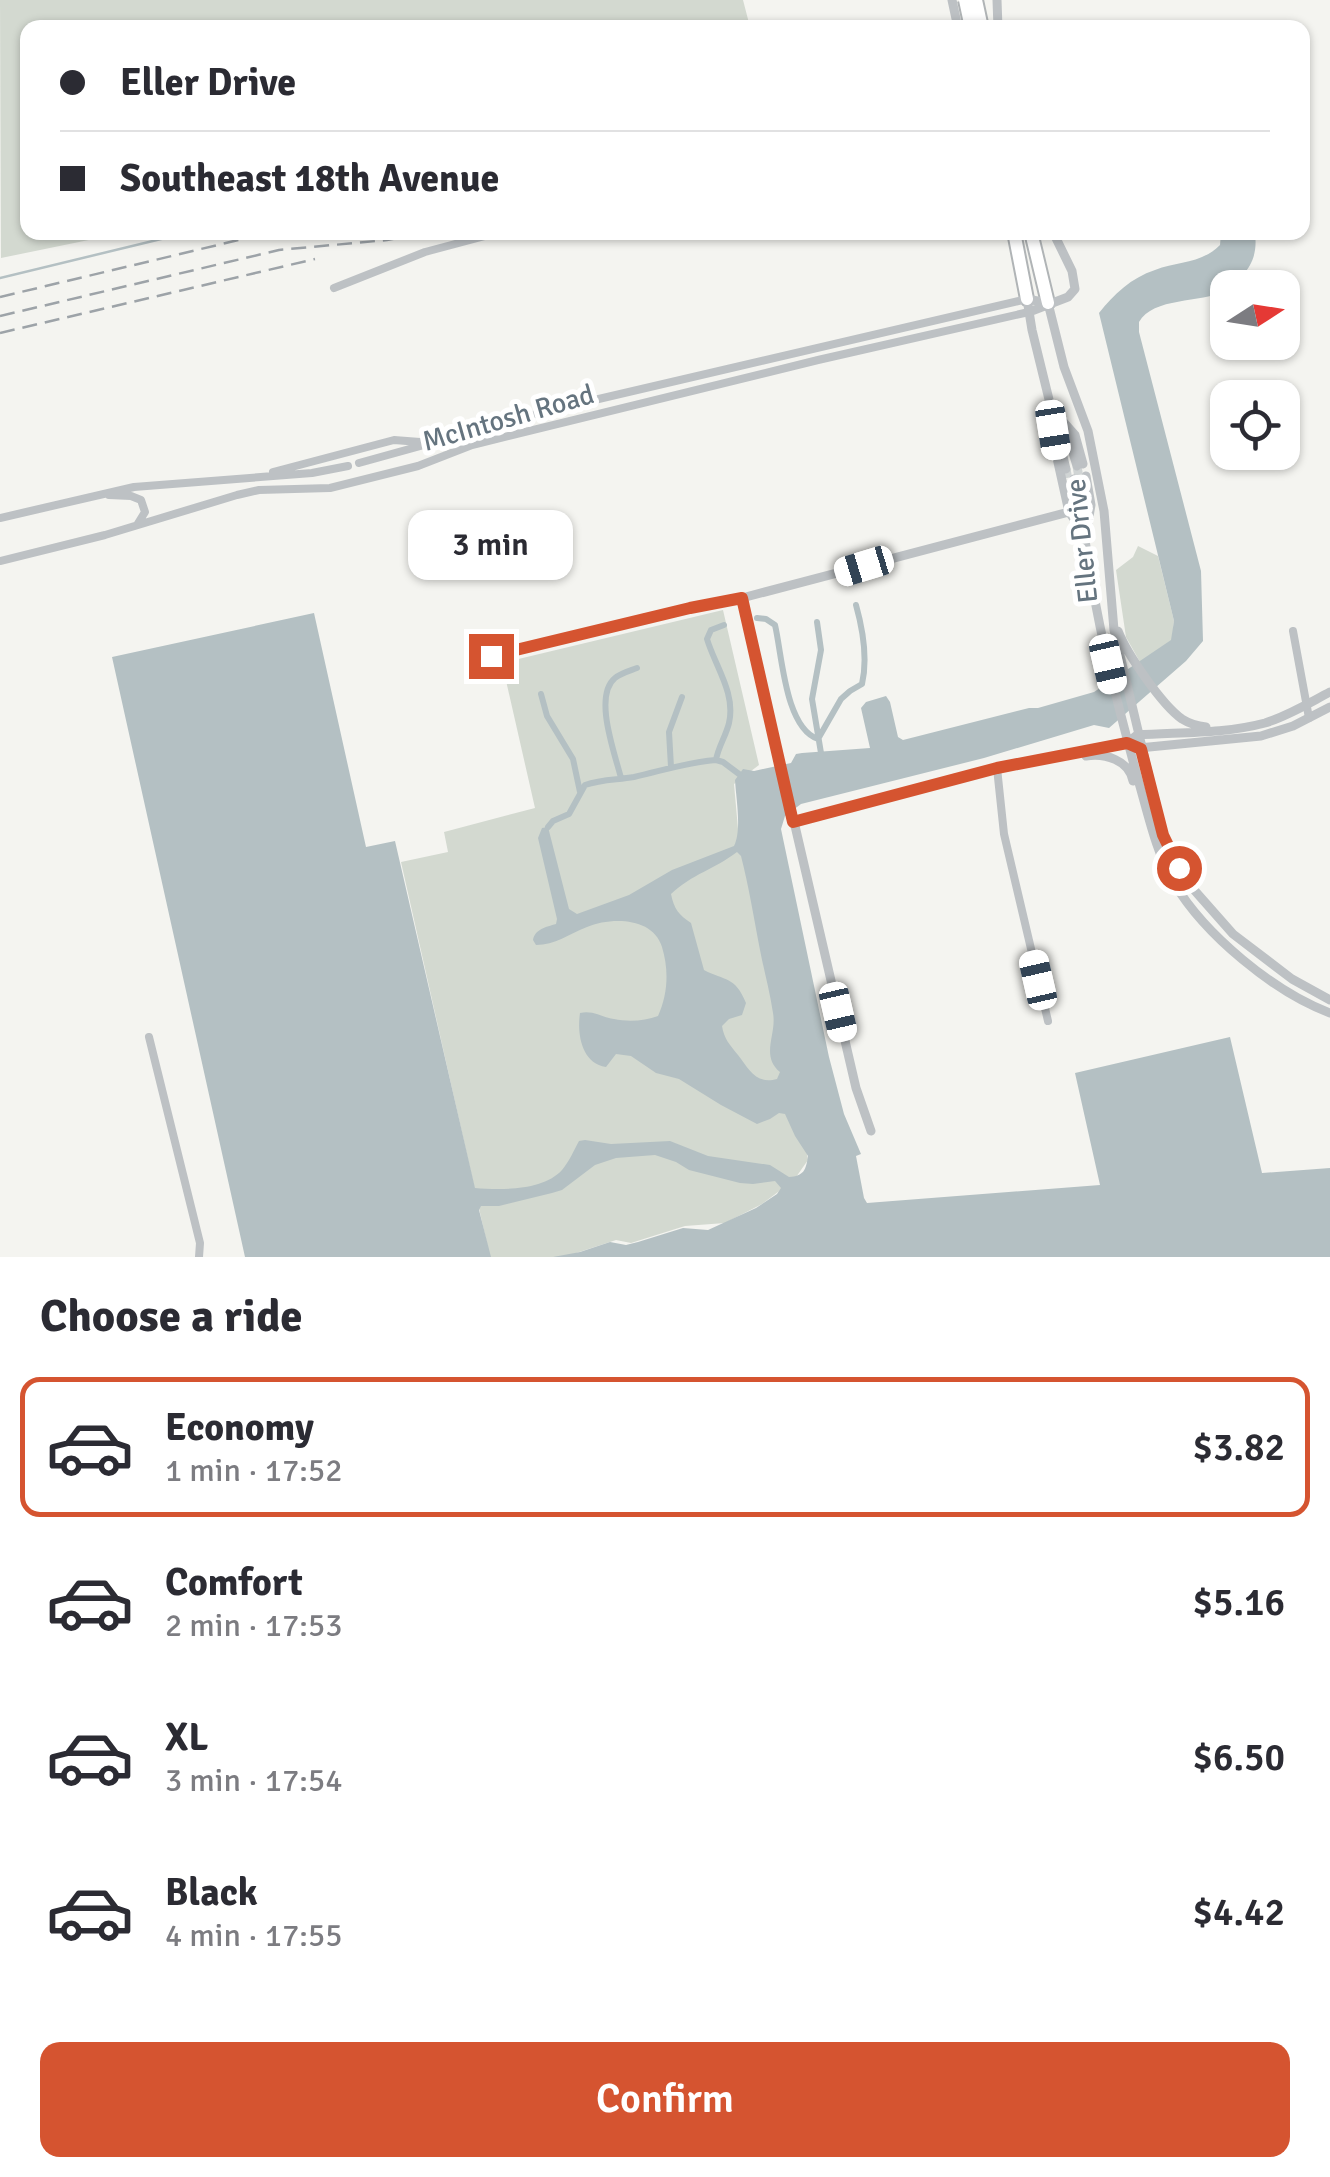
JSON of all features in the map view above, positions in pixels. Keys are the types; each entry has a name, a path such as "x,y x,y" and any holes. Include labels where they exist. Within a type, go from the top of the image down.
{"highway":[{"path":"1016,240 1028,305"},
{"path":"1033,240 1048,303"}],"street":[{"path":"334,288 425,252 470,240"},
{"path":"1028,305 1071,296 1075,285 1072,271 1057,240"},
{"name":"Eller Drive","path":"1048,303 1064,366 1088,431 1102,502 1111,612 1163,835 1195,892 1225,926 1292,979 1330,1000"},
{"name":"Eller Drive","path":"1028,305 1069,512 1086,536"},
{"name":"McIntosh Road","path":"359,463 566,406 1028,305"},
{"name":"McIntosh Road","path":"0,561 237,495 260,490 330,488 418,466 472,445 1028,305"},
{"path":"549,426 553,416 566,406"},
{"name":"Eller Drive","path":"1050,406 1074,467"},
{"name":"McIntosh Road","path":"254,477 394,440 430,442"},
{"name":"McIntosh Road","path":"0,518 134,487 312,473 348,466"},
{"name":"Eller Drive","path":"1086,536 1091,505 1077,478 1096,604 1121,721 1156,843 1175,884 1211,929 1262,974 1330,1014"},
{"path":"101,494 140,500 144,512 137,525"},
{"path":"1091,505 1102,502"},
{"path":"491,656 742,598 1069,512"},
{"path":"742,598 856,1088 871,1130"},
{"path":"1096,604 1111,612 1122,642 1173,711 1196,725 1223,730"},
{"path":"1293,630 1309,718"},
{"path":"792,818 1010,765 1127,743 1137,735 1223,730 1265,723 1330,692"},
{"path":"1127,743 1141,749 1262,736 1330,707"},
{"path":"1010,765 1020,768 1108,756 1132,773 1136,794 1146,812"},
{"path":"997,768 1004,834 1048,1021"},
{"path":"149,1037 200,1243 199,1257"}],"shaded area":[{"path":"0,0 743,0 748,20 20,20 20,240 89,240 1,258"},
{"path":"1220,240 1255,240 1247,270 1210,270 1210,296 1155,308 1139,322 1201,571 1203,641 1186,661 1109,728 1094,725 984,758 801,804 785,816 781,829 829,1057 844,1114 861,1154 856,1156 867,1203 1100,1185 1075,1073 1230,1037 1262,1173 1330,1168 1330,1257 553,1257 610,1242 626,1245 683,1228 708,1230 756,1208 781,1188 775,1181 740,1183 689,1170 655,1155 616,1158 595,1165 562,1190 499,1206 481,1206 491,1257 245,1257 112,657 314,613 366,847 395,841 475,1188 509,1189 544,1182 562,1170 579,1141 585,1140 611,1144 670,1141 708,1156 770,1165 789,1177 801,1174 808,1156 785,1114 757,1124 679,1079 656,1073 631,1056 616,1054 606,1067 591,1060 580,1038 580,1013 625,1021 658,1016 666,991 664,956 650,930 619,921 597,924 536,945 536,933 556,924 557,919 538,838 542,828 548,827 569,909 577,914 629,895 672,870 734,846 738,823 735,780 743,769 754,771 791,763 796,754 802,753 870,748 861,708 866,702 886,696 898,737 903,740 1094,692 1171,640 1174,621 1099,313 1138,277 1213,251","holes":["737,852 749,891 773,1013 770,1052 780,1072 777,1079 764,1080 746,1066 722,1026 742,1015 746,1003 742,994 729,980 704,970 691,923 678,911 671,894"]},
{"path":"1138,546 1158,556 1174,621 1172,640 1140,662 1126,637 1116,570 1133,557"},
{"path":"723,610 759,765 734,784 738,829 808,1160 794,1180 762,1204 725,1223 685,1226 631,1243 616,1240 564,1257 490,1257 401,862 448,852 444,832 535,808 502,663"}],"waterway":[{"path":"0,278 157,240"},
{"path":"757,618 775,625 792,706 798,721 818,739 841,699 862,684 864,644 856,605"},
{"path":"817,622 821,650 812,699 821,753"},
{"path":"716,760 729,723 730,701 707,639 711,630 724,625"},
{"path":"621,778 608,726 606,698 615,678 637,668"},
{"path":"541,694 547,716 573,759 580,792"},
{"path":"671,767 669,732 682,697"},
{"path":"548,827 569,814 585,785 591,783 716,760 739,774"}],"tunnel":[{"path":"1077,466 1079,478"},
{"path":"1066,469 1068,480"}],"railway":[{"path":"969,20 975,0"},
{"path":"0,297 239,240"},
{"path":"0,316 279,250 387,240"},
{"path":"0,333 315,259"}],"route":[{"path":"491,656 742,598 793,822 997,768 1127,743 1141,749 1163,835 1179,868"}]}
